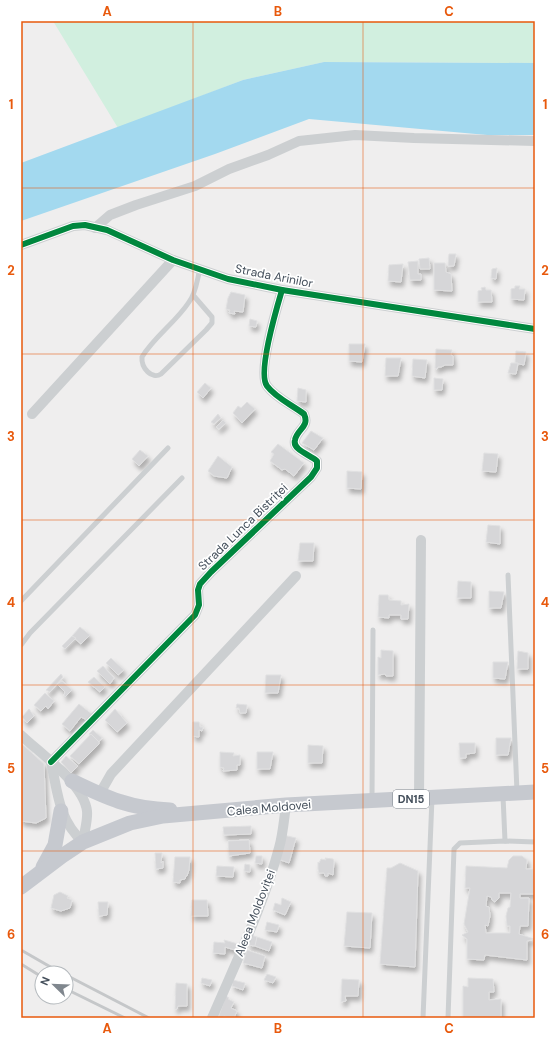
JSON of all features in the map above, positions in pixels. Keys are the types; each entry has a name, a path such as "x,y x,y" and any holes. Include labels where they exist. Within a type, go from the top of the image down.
{"main road":[{"path":"72,781 101,795 130,806 157,809 231,811"},
{"name":"Calea Moldovei","path":"21,887 83,842 130,823 163,816 286,805 535,792"},
{"path":"41,872 56,845 61,811"}],"street":[{"path":"96,228 110,215 195,186 229,169 268,155 299,141 355,135 535,141"},
{"name":"Strada Arinilor","path":"21,245 73,226 85,225 107,230 173,260 228,279 282,290 535,329"},
{"path":"32,414 173,260"},
{"name":"Strada Lunca Bistriței","path":"51,762 195,615 199,605 198,590 200,584 311,477 317,468 317,461 298,449 294,440 305,424 306,419 304,414 274,393 266,385 263,376 272,326 282,290"},
{"path":"422,540 426,798"},
{"path":"101,795 103,788 111,774 296,576"},
{"path":"21,735 72,781 85,801 87,812 83,842"},
{"path":"51,762 61,811 70,827 83,842"},
{"name":"Aleea Moldoviței","path":"212,1018 250,932 266,890 280,846 286,805"}],"lane":[{"path":"193,295 212,317 212,322 206,330 161,374 154,377 144,367 141,361 142,358 159,336 190,302 193,295 196,288 200,269"},
{"path":"21,601 168,448"},
{"path":"21,645 30,633 182,478"},
{"path":"505,841 510,793 508,575"},
{"path":"372,801 374,630"},
{"path":"423,1018 426,798"},
{"path":"448,1018 454,849 460,843 505,841 535,842"}],"green space":[{"path":"53,21 535,21 535,63 324,62 243,80 118,128"}],"water":[{"path":"324,62 535,63 535,135 487,135 309,119 215,154 21,221 21,163 243,80"}],"building":[{"path":"449,254 456,254 454,266 448,266"},
{"path":"429,258 430,269 420,269 419,259"},
{"path":"418,261 418,274 421,274 421,280 410,280 408,262"},
{"path":"434,263 445,263 446,272 451,274 452,291 434,290"},
{"path":"403,264 401,282 388,281 389,265"},
{"path":"497,268 496,279 491,278 492,269"},
{"path":"515,286 520,286 519,289 525,289 524,300 511,299 511,289 515,288"},
{"path":"485,287 486,290 491,290 492,302 478,302 478,291"},
{"path":"231,292 245,295 243,312 234,311 235,314 229,313 230,310 226,309"},
{"path":"250,319 257,321 256,327 249,326"},
{"path":"349,344 365,344 362,362 349,361"},
{"path":"436,349 452,350 451,355 453,356 453,365 445,365 438,367 437,369 435,368"},
{"path":"516,351 526,352 524,365 515,363"},
{"path":"386,358 401,358 398,376 385,376"},
{"path":"413,359 427,360 425,378 412,376"},
{"path":"511,363 518,363 516,374 508,373"},
{"path":"434,378 443,379 442,390 434,390"},
{"path":"205,383 211,388 203,398 197,392"},
{"path":"298,388 306,390 306,402 297,401"},
{"path":"247,402 255,409 242,423 233,413 238,406 241,408"},
{"path":"218,414 221,418 214,424 211,422"},
{"path":"223,420 226,423 219,429 216,427"},
{"path":"311,431 323,438 314,450 302,443"},
{"path":"278,444 304,463 294,476 285,469 282,470 270,461 274,454 271,452"},
{"path":"140,450 148,456 139,466 132,459"},
{"path":"484,453 498,454 496,472 482,471"},
{"path":"218,456 232,467 227,478 214,476 208,471"},
{"path":"347,471 362,472 361,489 347,488"},
{"path":"488,525 500,526 500,544 486,542"},
{"path":"300,543 314,543 313,561 298,561"},
{"path":"458,581 471,582 471,598 457,598"},
{"path":"489,591 504,592 501,608 489,608"},
{"path":"379,595 388,595 389,600 401,601 401,605 409,604 408,619 401,619 401,615 389,615 389,618 378,617"},
{"path":"80,627 90,635 81,644 72,636"},
{"path":"72,636 76,638 65,649 62,646"},
{"path":"381,650 393,651 393,676 386,676 385,674 378,675 378,657 381,658"},
{"path":"518,651 528,653 528,669 517,669"},
{"path":"111,658 124,670 118,675 106,663"},
{"path":"493,662 508,662 505,679 493,678"},
{"path":"103,666 114,678 110,684 97,671"},
{"path":"61,674 63,677 50,692 46,690"},
{"path":"266,675 281,675 278,693 265,693"},
{"path":"94,677 105,687 100,692 88,682"},
{"path":"62,681 72,690 65,697 65,692 57,684"},
{"path":"45,693 54,701 48,709 46,706 41,711 34,705"},
{"path":"79,704 93,715 87,720 81,717 70,731 62,724"},
{"path":"237,704 247,705 246,713 240,713 239,708 236,708"},
{"path":"29,709 34,716 27,723 22,717"},
{"path":"115,709 127,723 117,732 105,720"},
{"path":"193,722 199,722 200,727 203,727 202,731 199,730 199,737 193,736"},
{"path":"93,730 102,738 99,742 89,734"},
{"path":"91,734 99,742 99,744 79,764 70,756"},
{"path":"496,738 511,738 508,755 496,755"},
{"path":"21,743 44,764 46,818 36,823 21,821"},
{"path":"459,743 475,743 475,753 466,754 466,758 460,758"},
{"path":"308,745 323,746 322,763 308,763"},
{"path":"220,752 234,753 233,756 240,755 240,765 237,765 237,770 223,771 224,768 220,767"},
{"path":"257,752 273,752 270,769 257,769"},
{"path":"66,756 78,766 71,773 61,762"},
{"path":"251,826 251,834 224,835 223,827"},
{"path":"283,835 296,838 289,863 278,859"},
{"path":"249,840 250,853 229,856 228,841"},
{"path":"155,853 162,853 161,863 163,861 163,868 156,869"},
{"path":"256,856 262,856 262,864 255,863"},
{"path":"513,856 522,856 527,860 526,869 533,869 534,894 520,894 520,898 529,898 528,926 520,926 519,934 534,939 527,941 527,960 485,955 484,960 467,959 467,939 462,935 468,932 464,924 470,888 465,888 466,866 507,868 509,860","holes":["499,893 511,893 510,907 508,908 506,916 507,926 510,926 510,933 486,933 485,925 488,926 490,916 489,907 486,906 487,896 491,897 495,902 499,898"]},
{"path":"175,857 190,857 187,876 185,879 180,880 180,883 173,882"},
{"path":"325,858 333,859 334,861 333,875 328,873 328,876 325,876 324,873 319,873 318,862 319,863 321,859 326,860"},
{"path":"400,863 418,871 415,967 380,964 387,868 391,868"},
{"path":"245,864 250,865 250,872 244,871"},
{"path":"217,866 234,867 233,877 216,876"},
{"path":"60,892 72,900 70,908 61,911 51,908 54,895"},
{"path":"282,898 291,902 285,915 273,910 275,903 281,905"},
{"path":"192,900 207,900 208,916 191,916"},
{"path":"98,902 108,902 107,915 99,916"},
{"path":"347,912 372,913 370,948 344,946"},
{"path":"267,922 279,925 277,932 265,930"},
{"path":"251,935 257,937 255,946 248,945"},
{"path":"257,937 272,942 269,951 255,946"},
{"path":"224,940 238,944 235,950 225,947 225,954 213,953 214,942 225,943"},
{"path":"247,950 265,956 262,968 243,963"},
{"path":"267,974 276,977 273,983 264,980"},
{"path":"202,978 212,980 210,986 201,983"},
{"path":"468,978 493,979 494,992 489,992 489,1000 501,999 501,1017 463,1018 463,986 468,987"},
{"path":"342,979 359,980 358,996 345,996 346,1001 341,1002"},
{"path":"233,980 245,983 243,990 232,986"},
{"path":"176,983 187,984 187,1006 178,1006 177,1009 175,1009"},
{"path":"226,996 234,1002 231,1008 237,1011 234,1018 224,1016 223,1018 218,1018"}],"railway":[{"path":"21,950 47,965"},
{"path":"21,964 34,972"},
{"path":"74,979 149,1018"},
{"path":"74,993 125,1018"}],"cycle path":[{"path":"21,245 73,226 85,225 107,230 173,260 228,279 282,290 535,329"},
{"path":"51,762 195,615 199,605 198,590 200,584 311,477 317,468 317,461 296,447 295,444 296,436 305,422 304,414 275,394 267,386 265,379 264,368 266,354 282,290"}]}
